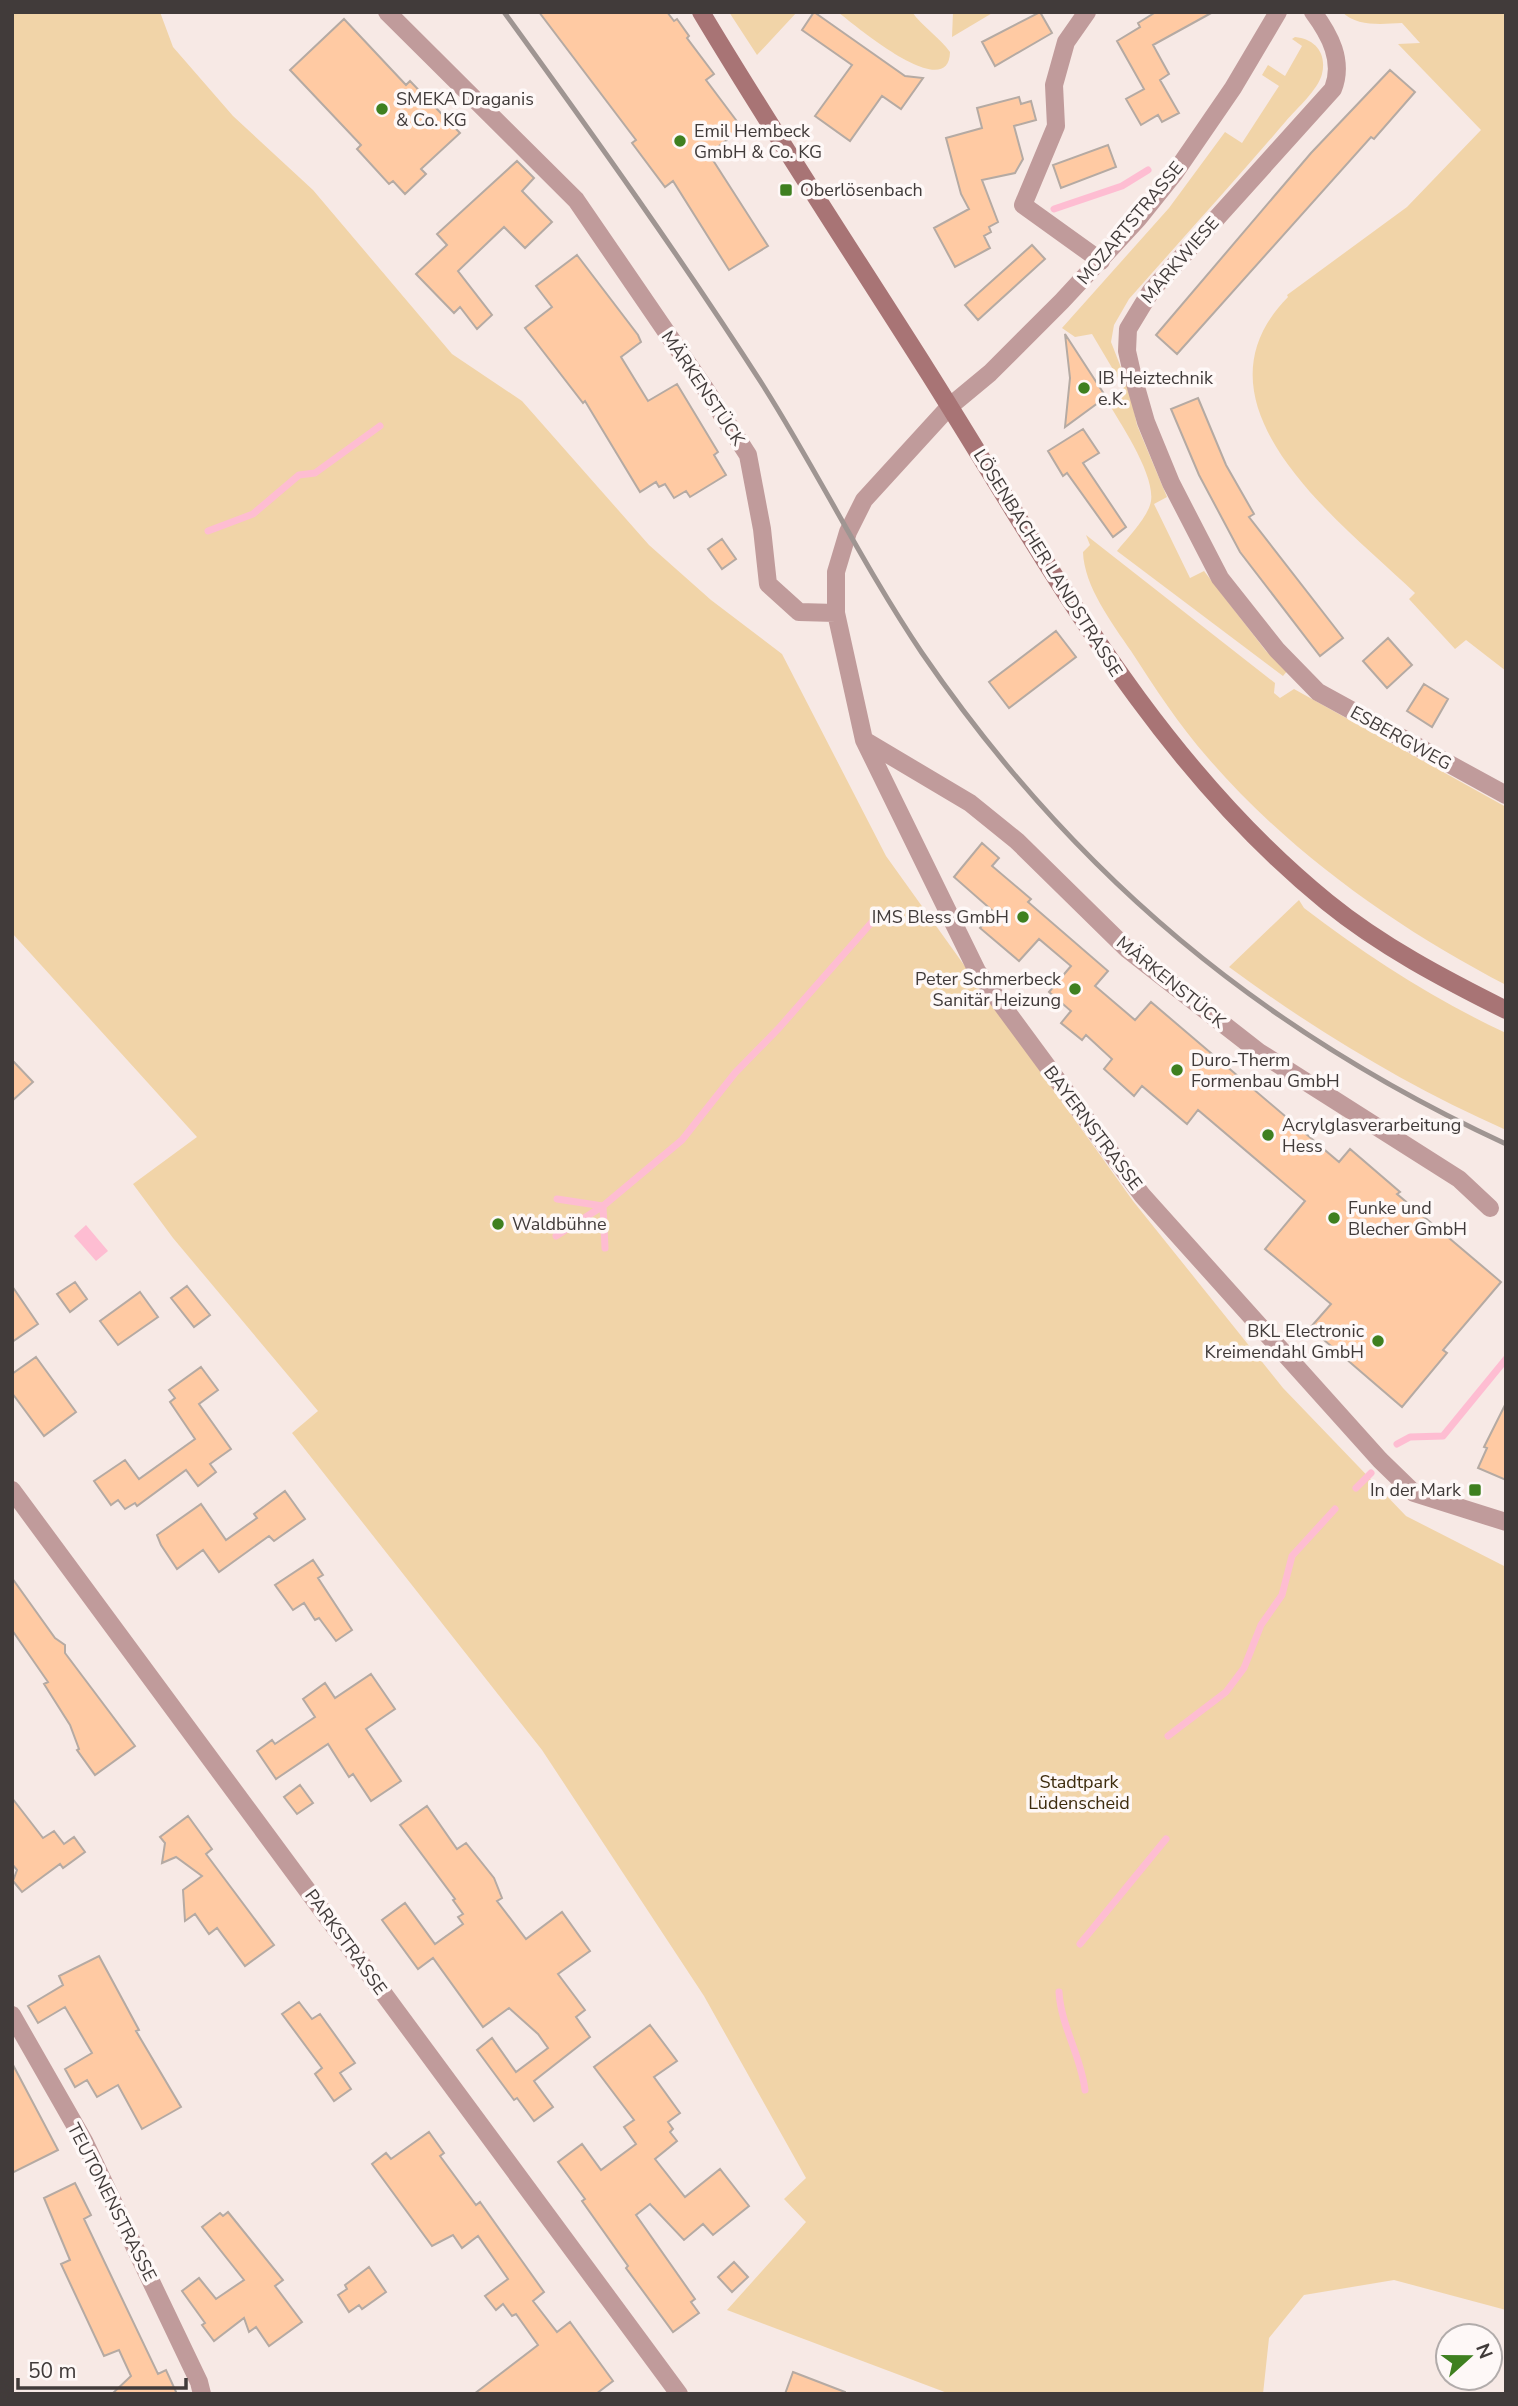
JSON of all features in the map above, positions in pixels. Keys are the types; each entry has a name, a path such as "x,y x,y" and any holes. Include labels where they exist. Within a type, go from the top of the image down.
{"main road":[{"name":"LÖSENBACHER LANDSTRASSE","path":"701,12 1116,673 1146,713 1217,796 1327,902 1371,934 1449,981 1506,1010"}],"street":[{"name":"MÄRKENSTÜCK","path":"387,12 576,200 748,455 762,529 768,584 799,612 836,614"},
{"path":"1087,12 1066,42 1055,85 1056,126 1023,205 1101,261"},
{"name":"MOZARTSTRASSE","path":"949,407 990,373 1101,261 1174,174 1233,88 1278,12"},
{"name":"MARKWIESE","path":"1301,673 1277,650 1220,578 1193,530 1146,422 1127,351 1132,318 1150,291 1333,89 1337,66 1333,47 1313,12"},
{"path":"836,614 836,572 848,532 864,500 949,407"},
{"name":"BAYERNSTRASSE","path":"836,614 864,740 977,971 1142,1195 1380,1460 1414,1493 1506,1522"},
{"name":"ESBERGWEG","path":"1301,673 1318,692 1506,795"},
{"name":"MÄRKENSTÜCK","path":"864,740 970,803 1017,841 1128,950 1259,1052 1459,1179 1490,1208"},
{"name":"PARKSTRASSE","path":"12,1490 679,2394"},
{"name":"TEUTONENSTRASSE","path":"12,2015 84,2141 200,2382 202,2394"}],"green space":[{"name":"Stadtpark Lüdenscheid","path":"12,12 160,12 173,47 233,116 313,190 452,354 522,401 649,545 711,600 782,654 886,856 1133,1201 1283,1388 1406,1516 1506,1567 1506,2310 1394,2280 1304,2295 1269,2338 1263,2394 950,2394 727,2310 806,2222 784,2199 806,2178 704,1996 542,1750 292,1433 318,1411 173,1238 133,1184 197,1137 12,933"},
{"path":"729,12 797,12 757,55"},
{"path":"838,12 912,12 950,52 946,66 934,70 918,66 880,44"},
{"path":"953,12 994,12 952,37"},
{"path":"1342,12 1506,12 1506,671 1466,640 1455,649 1409,599 1415,593 1314,497 1284,459 1262,419 1253,379 1260,338 1287,295 1407,207 1481,130 1398,44 1420,43 1402,23 1362,22"},
{"path":"1302,38 1318,48 1323,60 1320,80 1307,99 1129,299 1114,325 1111,342 1129,388 1137,425 1167,497 1154,504 1190,578 1204,571 1266,651 1288,670 1283,676 1117,551 1149,507 1151,490 1148,477 1106,399 1124,388 1092,334 1075,337 1062,328 1169,208 1225,132 1242,143 1279,86 1262,75 1268,65 1285,76 1302,46 1292,39"},
{"path":"1086,535 1275,683 1274,693 1280,698 1294,689 1506,807 1506,985 1424,939 1346,885 1273,825 1208,758 1158,692 1094,591 1088,578 1083,552 1090,545"},
{"path":"1299,900 1304,908 1377,960 1453,1006 1506,1033 1506,1130 1433,1095 1363,1056 1229,967"}],"shaded area":[{"path":"86,1225 108,1251 96,1261 74,1236"}],"building":[{"name":"Emil Hembeck GmbH & Co. KG","path":"539,12 667,12 674,21 677,19 689,36 687,38 714,74 706,80 742,128 709,154 768,246 729,270 673,181 665,187 632,143 636,140"},
{"path":"814,12 905,76 923,78 901,109 882,96 850,141 815,116 852,65 802,30"},
{"path":"1040,12 1052,33 995,66 982,42"},
{"path":"1156,12 1213,12 1153,45 1169,74 1160,80 1179,113 1162,122 1158,115 1141,125 1126,99 1144,89 1117,41 1140,27 1138,23"},
{"name":"SMEKA Draganis & Co. KG","path":"344,19 406,85 410,81 460,133 421,169 426,174 405,194 393,181 389,184 357,149 361,145 290,70"},
{"path":"1390,70 1415,92 1374,139 1371,137 1177,354 1156,335 1311,153"},
{"path":"1019,97 1021,104 1031,101 1036,120 1014,126 1023,159 1015,173 982,180 998,222 989,227 991,232 984,236 990,248 955,267 934,228 969,209 961,194 946,138 982,128 977,108"},
{"path":"1108,145 1116,167 1061,188 1053,165"},
{"path":"517,161 534,178 522,191 552,222 525,248 504,227 458,271 492,315 477,329 460,307 454,313 416,274 447,245 437,234"},
{"path":"1032,245 1045,259 978,320 965,305"},
{"path":"577,255 638,335 641,342 621,357 648,401 677,384 718,452 714,455 726,475 690,497 686,491 674,498 665,484 659,487 656,482 640,492 585,401 583,403 525,328 552,307 536,286"},
{"name":"IB Heiztechnik e.K.","path":"1065,334 1106,397 1065,427 1070,378"},
{"path":"1198,398 1226,465 1254,514 1249,517 1343,638 1320,656 1240,552 1199,475 1171,409"},
{"path":"1083,429 1099,453 1083,463 1126,527 1113,537 1067,473 1063,476 1048,451"},
{"path":"722,539 736,559 722,569 708,549"},
{"path":"1056,631 1076,657 1009,708 989,682"},
{"path":"1388,638 1412,665 1387,688 1363,661"},
{"path":"1424,684 1448,699 1432,727 1407,711"},
{"path":"982,843 999,858 992,866 1031,899 1028,902 1108,971 1095,986 1135,1020 1151,1002 1339,1162 1350,1149 1400,1192 1397,1194 1501,1282 1443,1350 1447,1353 1402,1407 1310,1328 1331,1304 1265,1249 1305,1201 1198,1110 1187,1124 1142,1086 1134,1096 1104,1069 1112,1059 1086,1035 1082,1040 1061,1023 1071,1011 1049,992 1071,966 1039,939 1019,961 980,928 994,912 954,877"},
{"path":"12,1060 33,1082 12,1101"},
{"path":"75,1282 87,1299 70,1312 57,1294"},
{"path":"12,1286 38,1324 12,1342"},
{"path":"187,1286 210,1315 194,1327 171,1298"},
{"path":"140,1292 158,1317 118,1345 100,1321"},
{"path":"36,1357 76,1412 44,1436 12,1393 12,1374"},
{"path":"201,1367 218,1390 199,1404 231,1449 210,1464 216,1472 198,1486 186,1470 137,1506 135,1503 125,1509 118,1500 111,1505 94,1481 125,1460 139,1479 195,1439 170,1402 175,1398 169,1390"},
{"path":"1506,1403 1506,1480 1478,1468 1487,1448 1484,1447"},
{"path":"285,1491 305,1519 274,1541 269,1536 219,1572 203,1550 177,1569 157,1535 201,1504 226,1540 257,1518 254,1514"},
{"path":"313,1560 323,1575 318,1578 352,1630 336,1641 319,1618 315,1620 304,1603 293,1610 275,1585"},
{"path":"12,1578 55,1638 65,1645 65,1653 135,1746 95,1775 77,1750 79,1749 70,1725 44,1684 48,1682 12,1630"},
{"path":"371,1674 395,1709 366,1729 401,1781 371,1801 353,1774 349,1777 328,1744 276,1779 257,1751 272,1740 275,1744 315,1717 303,1699 325,1683 335,1698"},
{"path":"300,1785 313,1803 297,1814 284,1797"},
{"path":"12,1798 43,1838 54,1831 64,1844 74,1837 85,1852 63,1868 60,1864 22,1892 13,1881 17,1870 12,1864"},
{"path":"427,1806 457,1849 466,1843 494,1878 502,1898 497,1901 526,1939 562,1912 590,1951 558,1974 585,2010 576,2017 590,2037 534,2081 553,2107 534,2121 517,2098 514,2100 477,2050 492,2038 516,2072 548,2048 538,2034 509,2008 483,2027 433,1958 418,1969 382,1920 405,1903 435,1944 463,1924 458,1917 463,1914 453,1900 455,1899 400,1825"},
{"path":"188,1816 212,1849 206,1854 274,1945 245,1966 217,1928 209,1934 195,1914 185,1921 183,1890 202,1876 176,1857 162,1863 165,1843 160,1837"},
{"path":"99,1956 139,2030 136,2031 181,2107 142,2129 118,2085 97,2097 87,2080 75,2087 65,2069 92,2053 65,2007 38,2023 28,2006 63,1985 59,1976"},
{"path":"299,2002 312,2019 320,2014 355,2063 340,2073 351,2089 334,2101 315,2074 322,2068 282,2014"},
{"path":"650,2025 677,2061 654,2077 680,2113 668,2122 673,2129 670,2132 677,2141 655,2159 685,2197 720,2169 749,2206 713,2235 703,2224 684,2240 650,2204 636,2215 695,2299 691,2302 699,2313 673,2332 626,2268 628,2266 558,2162 582,2144 601,2170 636,2144 624,2127 634,2120 594,2067"},
{"path":"12,2063 58,2150 12,2173"},
{"path":"429,2132 444,2153 440,2156 476,2205 480,2202 544,2292 533,2301 557,2332 570,2322 613,2381 596,2394 474,2394 538,2345 516,2314 512,2316 503,2304 496,2310 485,2296 508,2279 478,2236 462,2248 453,2235 432,2246 372,2164 386,2153 391,2159"},
{"path":"75,2183 91,2215 84,2219 158,2374 166,2370 177,2394 112,2394 131,2376 119,2350 104,2356 61,2264 70,2260 44,2198"},
{"path":"228,2212 283,2280 275,2286 302,2322 269,2346 256,2327 249,2332 244,2318 214,2341 202,2325 205,2323 182,2291 199,2278 216,2299 244,2280 202,2227 220,2213 223,2216"},
{"path":"734,2262 748,2277 732,2292 718,2277"},
{"path":"369,2267 386,2292 362,2309 359,2305 349,2312 338,2295 347,2289 345,2285"},
{"path":"793,2372 845,2392 845,2394 785,2394"}],"waterway":[{"path":"1054,209 1122,186 1148,170"},
{"path":"208,531 253,514 299,475 315,473 380,426"},
{"path":"556,1236 603,1206 682,1140 735,1073 779,1028 879,914"},
{"path":"557,1199 603,1206 605,1248"},
{"path":"1397,1444 1410,1437 1443,1436 1506,1359"},
{"path":"1356,1488 1371,1473"},
{"path":"1168,1736 1226,1692 1244,1668 1261,1625 1282,1595 1292,1556 1335,1509"},
{"path":"1080,1944 1166,1839"},
{"path":"1059,1992 1063,2017 1080,2065 1085,2090"}],"railway":[{"path":"504,12 637,198 733,339 922,653 981,733 1043,807 1109,876 1180,939 1254,998 1333,1051 1417,1100 1506,1144"}],"place":[{"name":"SMEKA Draganis & Co. KG","path":"382,109"},
{"name":"Emil Hembeck GmbH & Co. KG","path":"680,141"},
{"name":"Oberlösenbach","path":"786,190"},
{"name":"IB Heiztechnik e.K.","path":"1084,388"},
{"name":"IMS Bless GmbH","path":"1023,917"},
{"name":"Peter Schmerbeck Sanitär Heizung","path":"1075,989"},
{"name":"Duro-Therm Formenbau GmbH","path":"1177,1070"},
{"name":"Acrylglasverarbeitung Hess","path":"1268,1135"},
{"name":"Funke und Blecher GmbH","path":"1334,1218"},
{"name":"Waldbühne","path":"498,1224"},
{"name":"BKL Electronic Kreimendahl GmbH","path":"1378,1341"},
{"name":"In der Mark","path":"1475,1490"}]}
